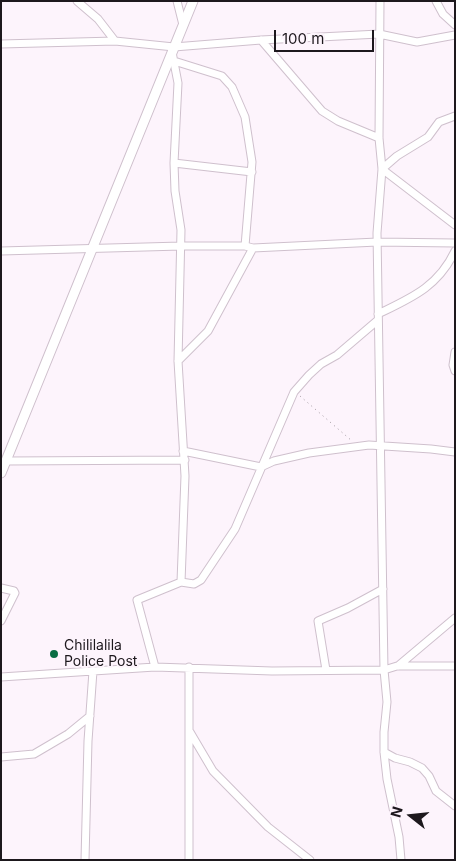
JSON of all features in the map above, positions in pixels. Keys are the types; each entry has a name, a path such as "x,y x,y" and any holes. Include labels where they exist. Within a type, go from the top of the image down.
{"street":[{"path":"77,1 98,19 116,41"},
{"path":"177,1 183,25"},
{"path":"1,473 174,53 192,1"},
{"path":"380,1 379,138 382,169 377,242 384,670 387,702 384,752 402,860"},
{"path":"436,1 443,14 455,25"},
{"path":"174,53 261,40 379,34 417,42 455,35"},
{"path":"261,40 322,111 338,121 379,138"},
{"path":"1,44 116,41 174,53 222,76 232,87 245,118 250,143 252,172 249,247 208,331 178,361"},
{"path":"174,53 178,83 174,163 175,191 181,230 178,361 185,460 181,582"},
{"path":"382,169 397,156 428,137 439,122 455,116"},
{"path":"174,163 252,172"},
{"path":"382,169 455,225"},
{"path":"1,251 181,246 249,247 377,242 455,243"},
{"path":"155,667 137,600 181,582 194,584 204,576 234,529 294,392 321,364 337,355 378,317 425,290 451,260 455,251"},
{"path":"455,352 453,365 455,371"},
{"path":"183,451 261,467 274,461 309,453 380,445 455,452"},
{"path":"6,461 185,460"},
{"path":"1,588 14,591 15,594 1,621"},
{"path":"326,670 318,622 383,589"},
{"path":"397,666 455,618"},
{"path":"1,676 155,667 272,671 384,670 397,666 454,667"},
{"path":"189,667 189,860"},
{"path":"85,860 93,671"},
{"path":"1,757 34,754 68,734 90,716"},
{"path":"189,731 213,771 268,827 310,860"},
{"path":"384,752 422,768 429,776 436,791 455,806"}],"path":[{"path":"294,392 322,414 358,447"}],"place":[{"name":"Chililalila Police Post","path":"54,654"}]}
